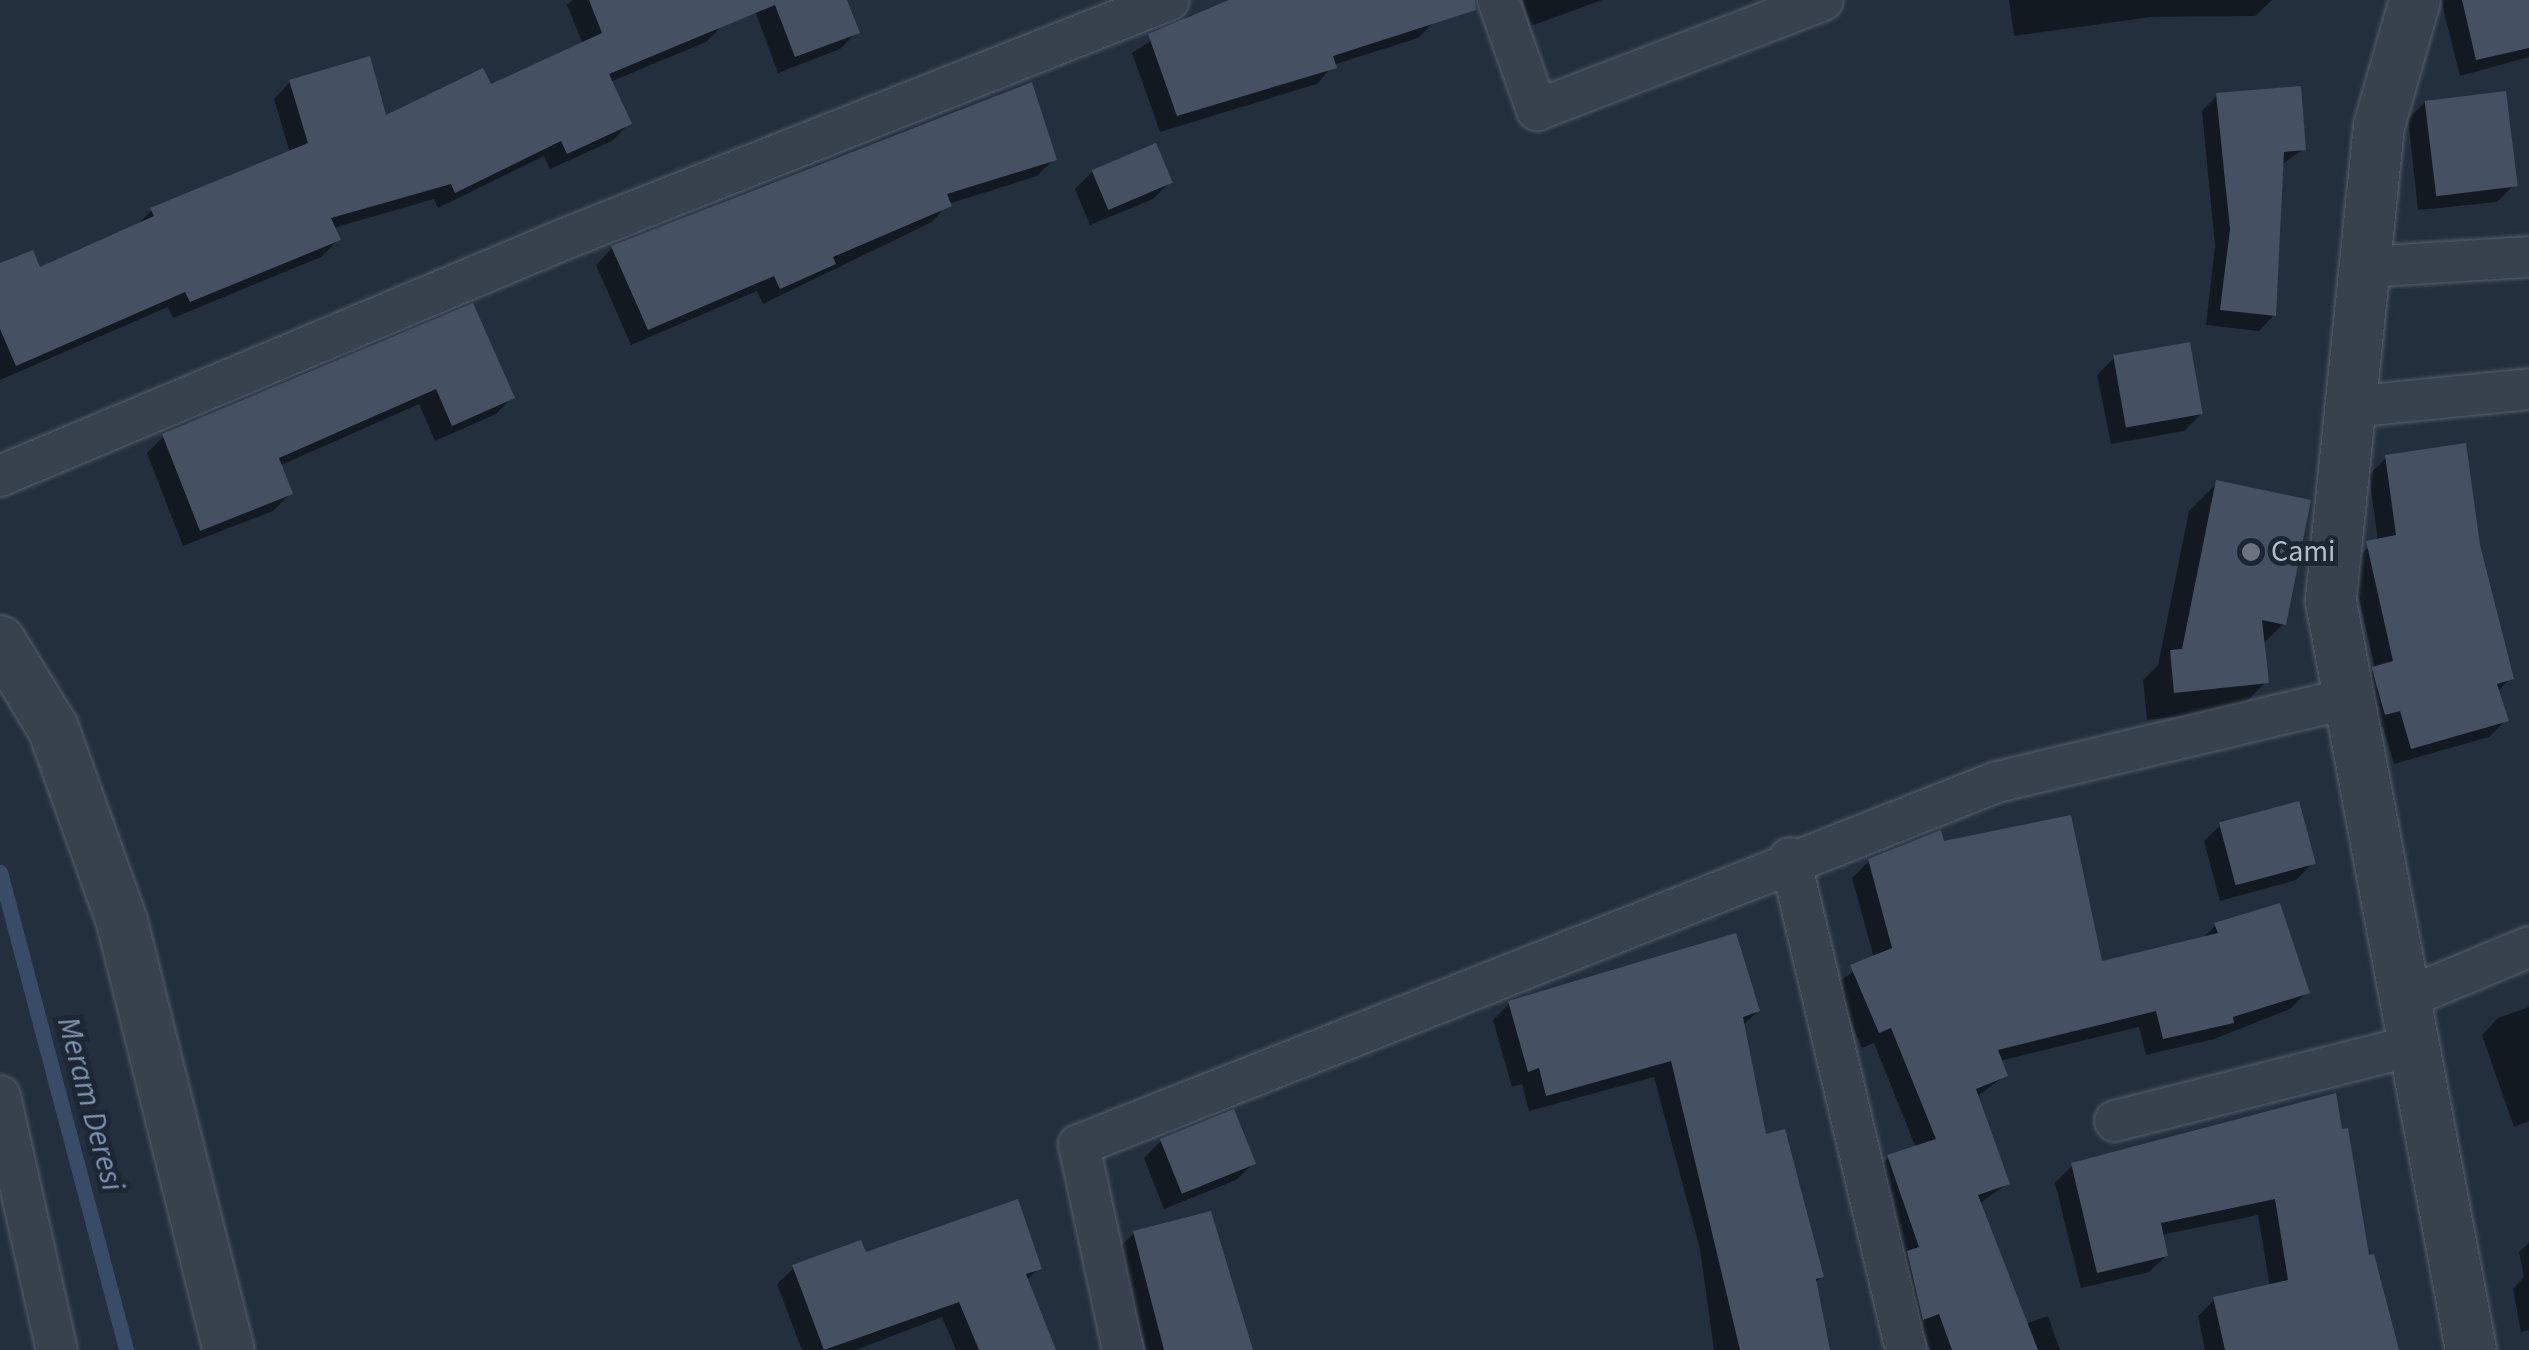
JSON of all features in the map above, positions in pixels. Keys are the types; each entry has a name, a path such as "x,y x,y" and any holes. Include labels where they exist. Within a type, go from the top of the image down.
{"street":[{"path":"0,476 567,238 1169,0"},
{"path":"1498,0 1537,110 1823,0"},
{"path":"2415,0 2379,126 2330,602 2471,1350"},
{"path":"2365,267 2529,257"},
{"path":"2350,407 2529,389"},
{"path":"0,641 52,728 122,922 228,1350"},
{"path":"1122,1350 1079,1145 1790,858 1997,782 2349,698"},
{"path":"1790,858 1906,1350"},
{"path":"2115,1121 2410,1022 2529,947"},
{"path":"3,1123 56,1350"}],"building":[{"path":"589,0 847,0 860,33 795,57 775,5 609,74 632,124 567,154 561,141 455,193 451,184 331,218 341,240 190,302 185,292 16,366 0,329 0,263 33,250 40,267 154,216 150,208 308,143 289,80 370,56 386,115 483,68 491,84 602,33"},
{"path":"1229,0 1475,0 1476,10 1333,56 1337,68 1177,116 1148,34"},
{"path":"2462,0 2529,0 2529,48 2476,60"},
{"path":"1032,82 1057,160 947,194 952,206 833,257 836,264 780,289 774,276 648,330 611,246"},
{"path":"2301,86 2306,150 2284,152 2276,316 2220,310 2230,229 2216,93"},
{"path":"2506,91 2518,186 2436,196 2425,101"},
{"path":"1156,143 1173,183 1108,210 1092,170"},
{"path":"473,303 515,398 452,426 436,389 279,458 293,494 200,531 162,434"},
{"path":"2190,342 2203,414 2126,427 2113,356"},
{"path":"2466,443 2480,545 2514,679 2497,684 2509,721 2411,749 2400,711 2385,715 2372,667 2393,661 2366,541 2396,535 2385,455"},
{"name":"Cami","path":"2216,480 2311,500 2286,625 2262,620 2269,683 2174,693 2170,650 2182,649"},
{"path":"2299,801 2316,864 2236,885 2219,822"},
{"path":"2071,815 2102,961 2218,933 2214,923 2280,903 2310,993 2233,1017 2234,1023 2163,1039 2156,1011 1998,1050 2008,1076 1976,1089 2010,1184 1978,1195 2038,1350 1952,1350 1939,1314 1923,1320 1907,1251 1919,1247 1887,1155 1936,1139 1891,1028 1879,1033 1850,965 1892,948 1868,859 1941,830 1944,841"},
{"path":"1736,933 1760,1011 1743,1017 1766,1134 1785,1129 1824,1277 1816,1279 1830,1350 1740,1350 1671,1061 1546,1096 1539,1068 1528,1072 1508,1001"},
{"path":"2336,1093 2342,1129 2348,1128 2369,1255 2374,1254 2399,1350 2225,1350 2213,1297 2288,1280 2275,1199 2161,1223 2168,1256 2097,1273 2071,1163"},
{"path":"1234,1109 1256,1164 1182,1194 1160,1139"},
{"path":"1018,1199 1042,1269 1026,1274 1056,1350 979,1350 959,1302 824,1350 792,1265 861,1240 866,1252"},
{"path":"1211,1211 1253,1350 1164,1350 1133,1231"}],"waterway":[{"name":"Meram Deresi","path":"0,872 126,1350"}],"place":[{"name":"Cami","path":"2251,552"}]}
